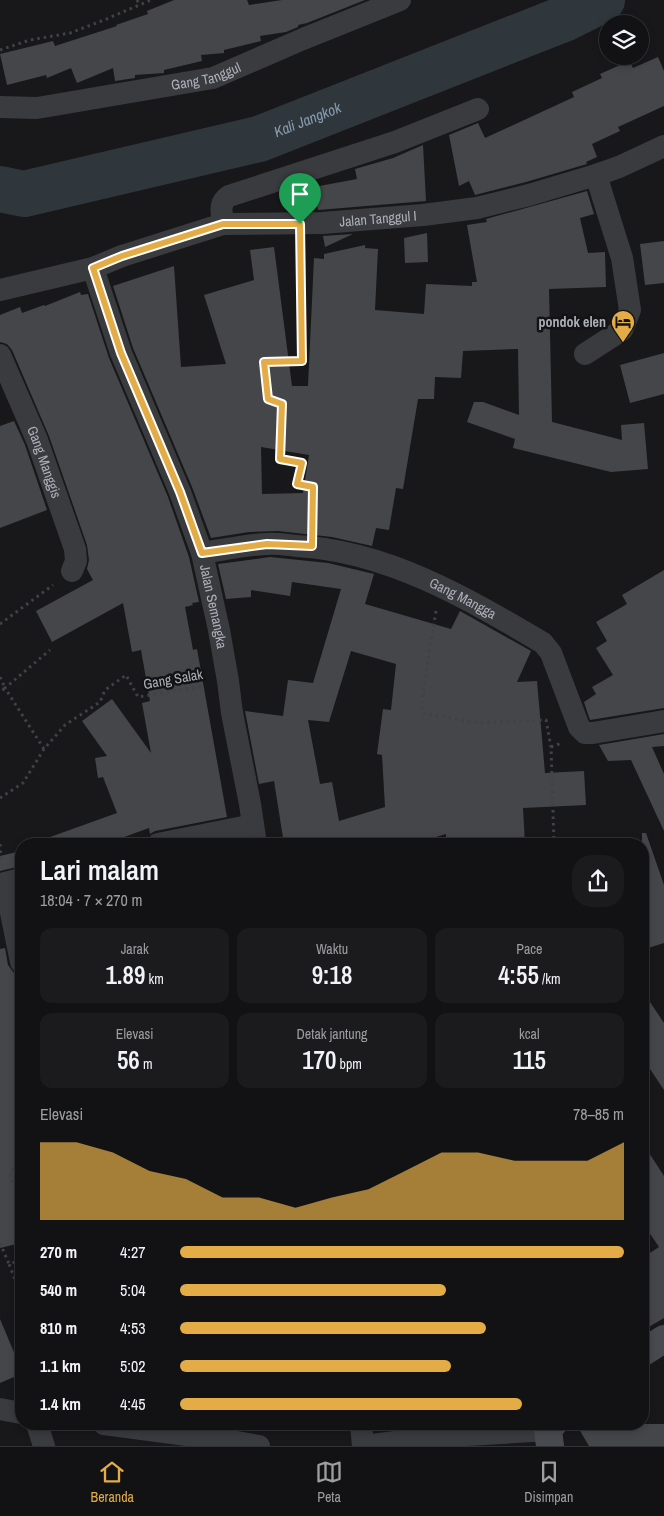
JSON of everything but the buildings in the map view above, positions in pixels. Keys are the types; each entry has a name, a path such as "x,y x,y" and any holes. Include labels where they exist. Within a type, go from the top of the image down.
{"street":[{"name":"Gang Tanggul","path":"0,107 37,108 213,78 400,0"},
{"path":"223,224 221,205 229,196 377,148 478,109"},
{"name":"Jalan Tanggul I","path":"0,290 93,268 122,256 223,224 300,224 423,215 477,208 596,175 619,167 664,146"},
{"path":"585,354 622,330 630,310 622,258 596,175"},
{"name":"Jalan Semangka","path":"93,268 121,353 180,492 202,553 228,681 232,713 255,834"},
{"name":"Gang Manggis","path":"0,355 37,440 75,549 76,561 72,571"},
{"name":"Gang Mangga","path":"202,553 267,544 312,546 374,559 440,586 473,602 543,643 547,647 579,727 585,733 664,721"},
{"path":"216,838 255,834"},
{"path":"13,881 15,901"},
{"path":"649,1349 664,1339"},
{"path":"0,1409 15,1412"},
{"path":"39,1430 44,1446"},
{"path":"199,1430 231,1432 259,1446"},
{"path":"362,1430 364,1446 435,1437 551,1433"}],"path":[{"path":"137,0 140,4"},
{"path":"0,50 30,40 70,32 151,0"},
{"path":"300,224 302,361 264,362 268,399 282,404 280,459 302,463 297,484 313,487 312,546"},
{"path":"0,624 72,571"},
{"path":"440,586 424,685 422,713 479,723 546,720 550,747 554,838"},
{"path":"0,693 50,650"},
{"name":"Gang Salak","path":"0,798 23,783 44,749 65,725 100,702 106,690 126,675 138,697 228,681"},
{"path":"0,677 4,688 44,749"},
{"path":"15,1163 10,1176 15,1189"},
{"path":"0,1243 15,1278"},
{"path":"9,1264 15,1262"}],"waterway":[{"name":"Kali Jangkok","path":"0,189 24,194 259,139 566,18 602,0"}],"place":[{"name":"pondok elen","path":"623,343"}],"route":[{"path":"223,224 300,224 302,361 264,362 268,399 282,404 280,459 302,463 297,484 313,487 312,546 267,544 202,553 180,492 121,353 93,268 122,256 223,224"}]}
